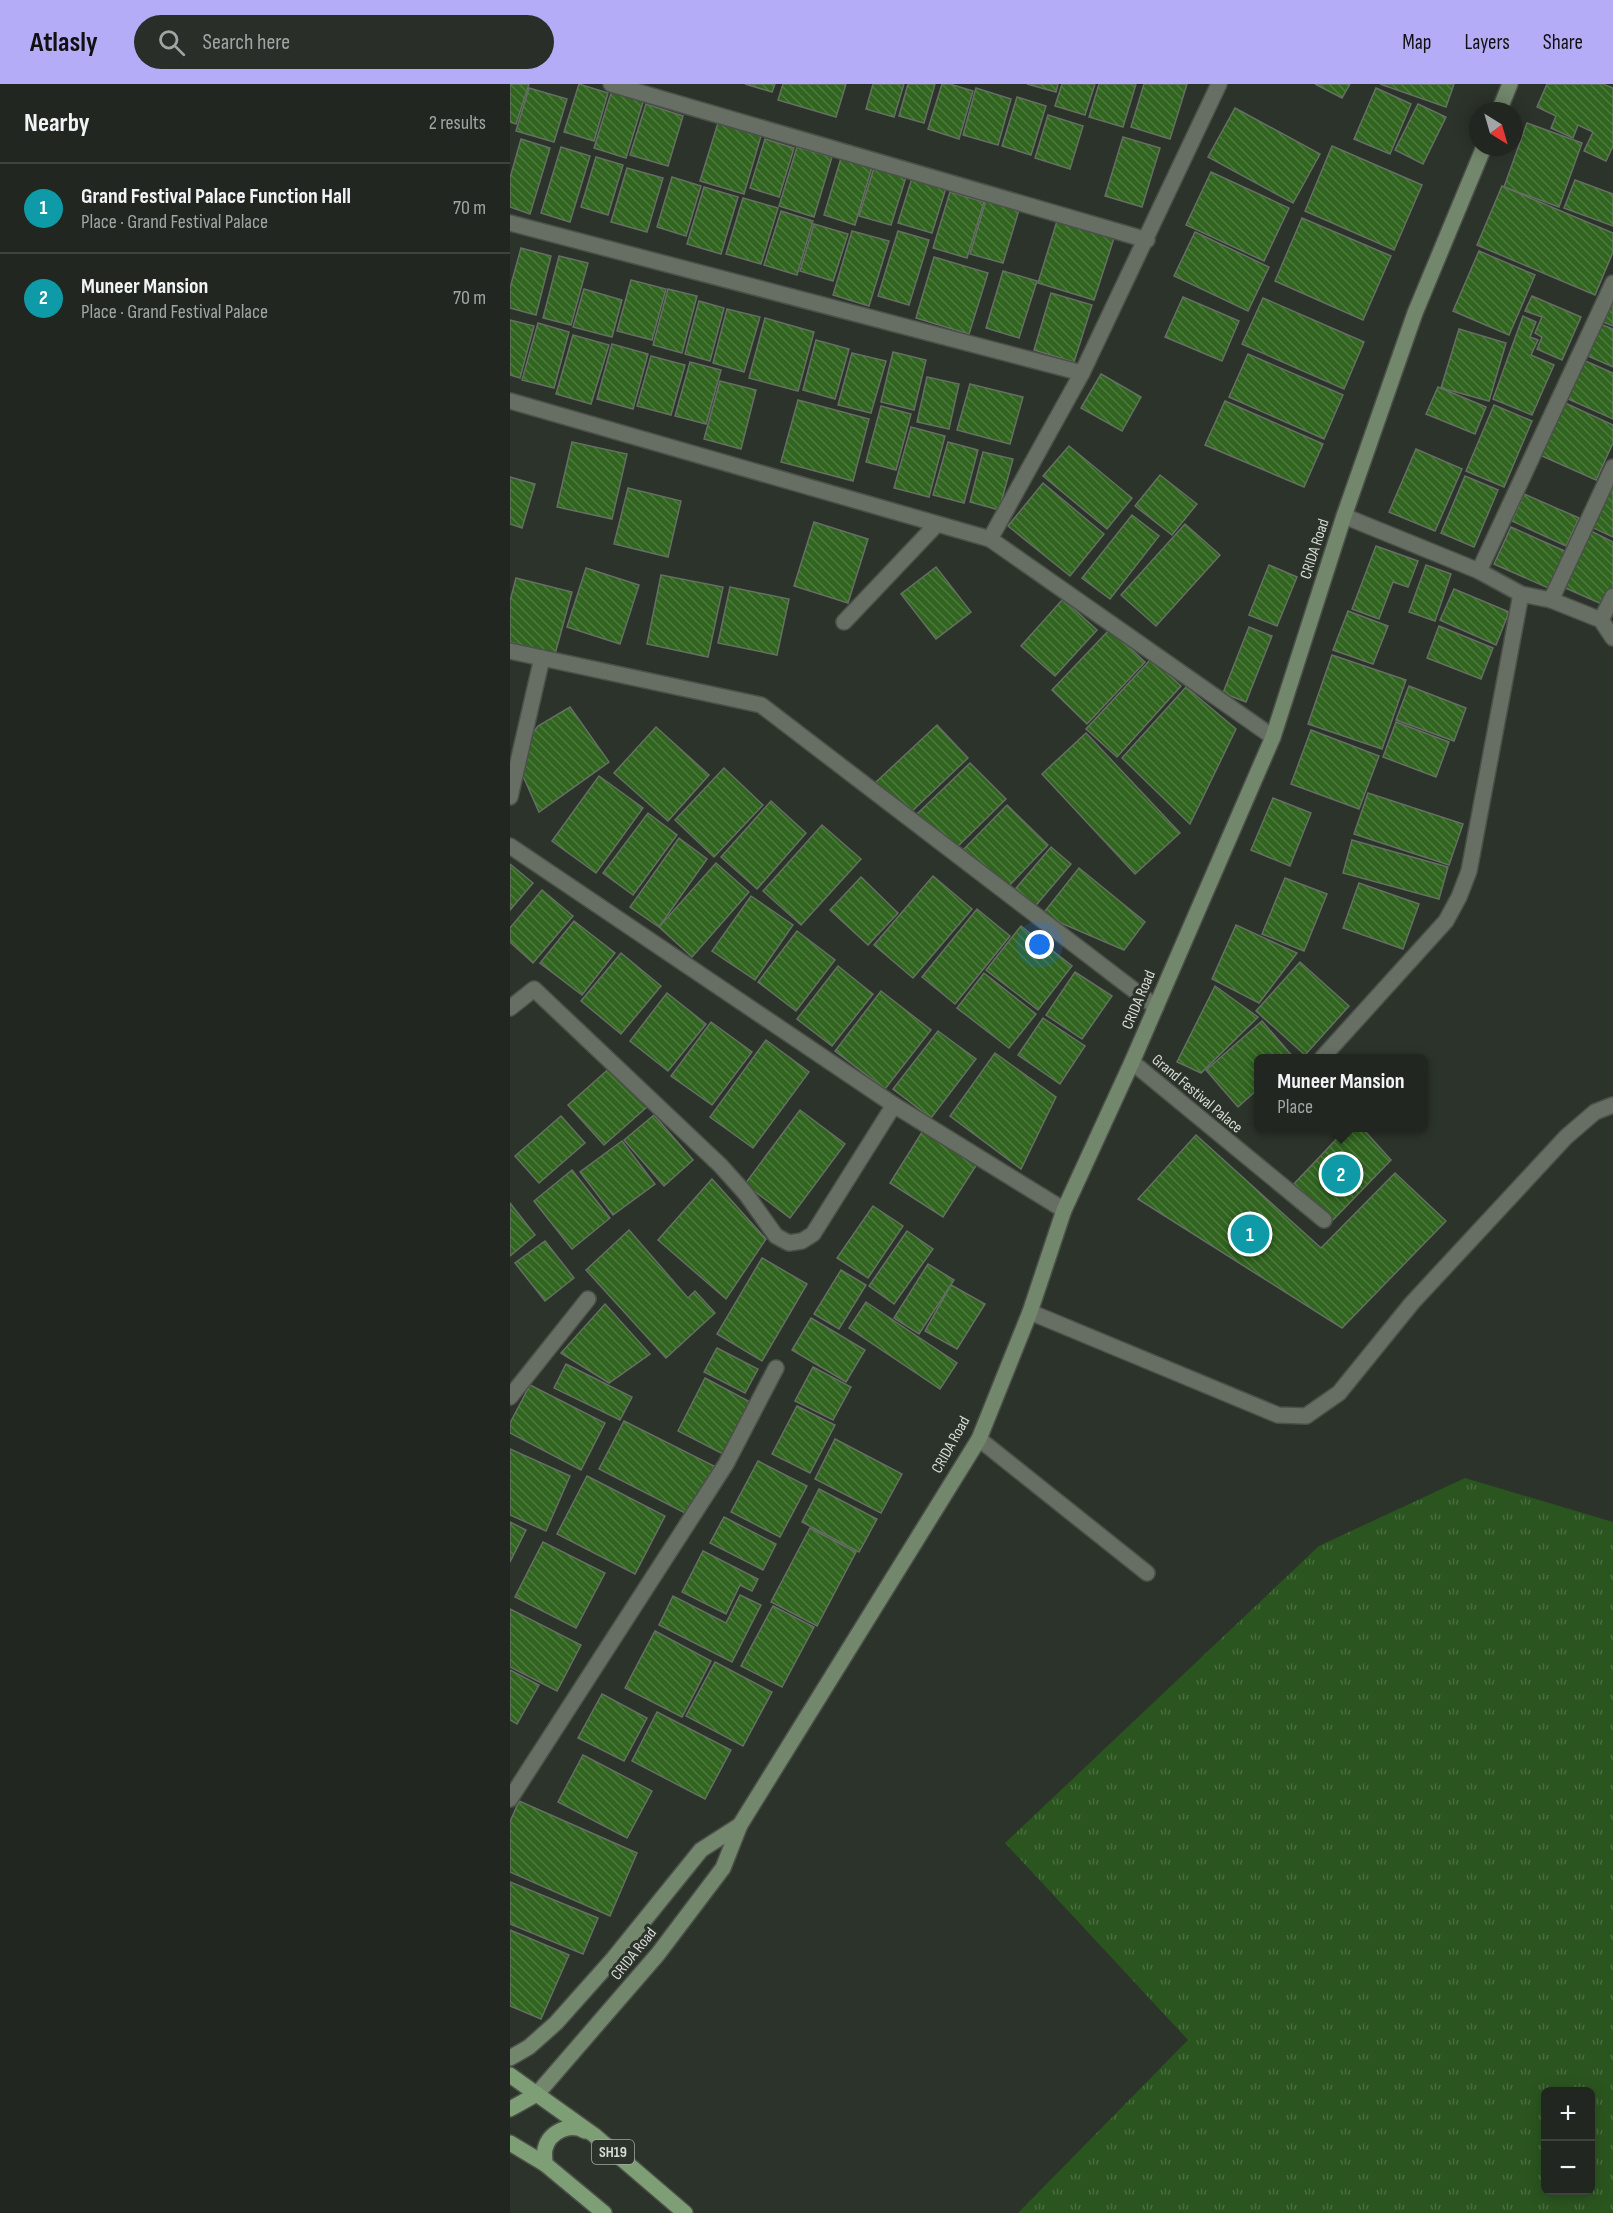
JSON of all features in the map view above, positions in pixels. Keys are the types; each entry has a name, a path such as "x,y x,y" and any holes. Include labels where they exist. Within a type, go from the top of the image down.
{"main road":[{"path":"1503,102 1510,84"},
{"name":"CRIDA Road","path":"537,2094 591,2034 671,1937 723,1868 740,1825 979,1439 1030,1312 1064,1210 1132,1062 1273,737 1344,516 1415,313 1480,156"},
{"name":"CRIDA Road","path":"510,2058 529,2048 556,2023 613,1959 701,1850 740,1825"},
{"name":"SH19","path":"510,2075 594,2135 685,2213"},
{"path":"510,2109 537,2094"},
{"name":"SH19","path":"545,2164 545,2149 552,2136 566,2128 580,2128 594,2135"},
{"path":"510,2143 545,2164 604,2213"}],"street":[{"path":"611,84 1147,240"},
{"path":"990,539 1082,373 1219,84"},
{"path":"510,223 1082,373"},
{"path":"1479,571 1613,283"},
{"path":"510,401 990,539 1273,737"},
{"path":"1551,600 1613,467"},
{"path":"1344,516 1479,571 1521,594 1551,600 1601,620 1613,638"},
{"path":"844,622 936,525"},
{"path":"1326,1054 1446,921 1459,897 1469,871 1521,594"},
{"path":"1601,620 1613,596"},
{"path":"510,651 761,705 1156,1007"},
{"path":"510,797 542,658"},
{"path":"510,846 894,1105 1064,1210"},
{"path":"510,1008 534,989 721,1166 746,1194 776,1236 789,1243 813,1234 894,1105"},
{"name":"Grand Festival Palace","path":"1132,1062 1324,1220"},
{"path":"1030,1312 1278,1414 1306,1416 1339,1393 1412,1303 1566,1137 1595,1112 1613,1105"},
{"path":"510,1397 588,1299"},
{"path":"510,1799 726,1464 776,1368"},
{"path":"979,1439 1147,1573"}],"green space":[{"path":"1465,1478 1613,1522 1613,2213 1018,2213 1188,2040 1005,1843 1319,1546"}],"building":[{"path":"510,84 529,84 516,124 510,122"},
{"path":"579,84 608,93 594,141 564,132"},
{"path":"745,84 775,84 772,92"},
{"path":"783,84 846,84 836,117 778,100"},
{"path":"873,84 904,84 894,117 866,109"},
{"path":"908,84 935,84 924,123 899,116"},
{"path":"942,84 973,91 959,139 928,129"},
{"path":"1027,84 1058,84 1056,92"},
{"path":"1062,84 1095,84 1085,115 1055,106"},
{"path":"1099,84 1136,84 1123,127 1089,117"},
{"path":"1144,84 1187,84 1170,139 1131,127"},
{"path":"1315,84 1350,84 1342,98"},
{"path":"1380,84 1454,84 1446,107"},
{"path":"1547,84 1603,84 1613,88 1613,146 1606,161 1584,151 1593,132 1578,125 1573,138 1551,128 1556,116 1537,107"},
{"path":"529,88 567,99 554,142 516,131"},
{"path":"976,88 1011,99 998,145 963,135"},
{"path":"1376,88 1411,104 1390,154 1354,139"},
{"path":"612,90 644,99 626,158 594,148"},
{"path":"1017,97 1046,106 1031,155 1002,146"},
{"path":"646,104 683,116 668,166 630,155"},
{"path":"1418,104 1446,117 1423,164 1395,150"},
{"path":"1235,108 1320,154 1293,203 1208,157"},
{"path":"1048,115 1083,126 1070,169 1035,158"},
{"path":"718,123 761,136 744,194 700,181"},
{"path":"1527,123 1582,143 1559,207 1504,187 1515,156 1523,156 1523,134"},
{"path":"1123,137 1160,148 1142,207 1105,196"},
{"path":"521,139 550,148 530,214 510,207 510,178"},
{"path":"765,139 794,148 779,197 750,188"},
{"path":"1332,146 1422,185 1394,250 1305,211"},
{"path":"561,147 590,156 570,222 541,213"},
{"path":"797,147 832,157 814,217 779,206"},
{"path":"596,157 623,165 608,215 581,207"},
{"path":"841,158 872,167 855,225 824,215"},
{"path":"627,168 663,178 647,232 611,222"},
{"path":"874,168 906,177 891,225 859,216"},
{"path":"1211,172 1289,208 1264,261 1186,225"},
{"path":"672,177 701,186 686,236 657,227"},
{"path":"912,178 946,188 932,233 898,223"},
{"path":"1575,180 1613,194 1613,226 1564,208"},
{"path":"1502,186 1613,233 1613,252 1595,295 1477,245"},
{"path":"704,187 738,197 721,254 687,244"},
{"path":"950,192 984,202 967,258 933,248"},
{"path":"743,198 778,208 761,264 726,254"},
{"path":"986,200 1019,210 1003,263 970,254"},
{"path":"781,211 813,221 797,275 764,265"},
{"path":"1302,218 1391,256 1363,320 1275,281"},
{"path":"1057,221 1114,238 1094,300 1038,283"},
{"path":"814,224 848,234 833,281 800,271"},
{"path":"852,231 889,241 869,306 833,295"},
{"path":"898,231 929,240 909,305 878,296"},
{"path":"1195,232 1269,267 1248,311 1174,276"},
{"path":"521,248 551,256 536,315 510,308 510,288"},
{"path":"1479,251 1535,275 1509,335 1453,311"},
{"path":"559,256 588,263 571,325 543,318"},
{"path":"934,257 988,273 969,334 916,318"},
{"path":"1003,271 1037,281 1019,338 986,328"},
{"path":"631,280 666,289 652,340 617,331"},
{"path":"584,289 622,300 612,337 573,327"},
{"path":"668,289 697,296 682,353 653,345"},
{"path":"1051,293 1092,305 1074,362 1034,350"},
{"path":"1613,295 1613,326 1601,321"},
{"path":"1532,296 1581,317 1562,360 1537,349 1542,337 1535,333 1542,317 1525,311"},
{"path":"1183,297 1239,321 1222,361 1165,337"},
{"path":"1263,298 1364,342 1344,389 1242,344"},
{"path":"699,301 724,308 710,361 685,354"},
{"path":"727,309 760,317 744,372 713,363"},
{"path":"1523,316 1536,322 1530,337 1538,340 1531,355 1554,365 1532,415 1493,399"},
{"path":"765,318 814,332 798,391 749,378"},
{"path":"510,320 534,326 520,378 510,375"},
{"path":"538,323 569,332 554,388 522,380"},
{"path":"1600,324 1613,329 1613,367 1586,355"},
{"path":"1459,329 1506,343 1489,401 1441,388"},
{"path":"573,335 609,345 591,404 556,394"},
{"path":"816,340 849,349 835,399 803,390"},
{"path":"612,344 648,354 633,409 597,399"},
{"path":"893,352 926,360 914,410 881,402"},
{"path":"852,353 886,361 871,413 838,405"},
{"path":"1248,354 1343,395 1324,439 1229,397"},
{"path":"651,356 685,365 671,415 637,406"},
{"path":"1581,359 1613,373 1613,419 1564,397"},
{"path":"690,362 721,370 706,424 675,416"},
{"path":"1101,374 1141,397 1122,431 1081,408"},
{"path":"927,377 959,384 949,429 917,422"},
{"path":"720,381 756,390 741,449 704,439"},
{"path":"970,384 1023,397 1010,444 957,430"},
{"path":"1438,387 1486,407 1475,434 1426,414"},
{"path":"798,400 869,419 853,481 781,462"},
{"path":"1225,401 1323,444 1304,487 1205,445"},
{"path":"1563,402 1613,425 1613,443 1596,480 1540,455"},
{"path":"1494,405 1532,421 1504,487 1466,471"},
{"path":"881,406 911,414 896,470 866,462"},
{"path":"911,427 945,436 929,497 894,488"},
{"path":"572,442 627,454 612,519 557,507"},
{"path":"948,442 978,450 964,503 933,495"},
{"path":"1069,446 1132,498 1107,529 1043,476"},
{"path":"1416,449 1462,469 1435,531 1389,512"},
{"path":"983,452 1013,459 999,510 970,502"},
{"path":"1160,475 1197,504 1172,535 1135,506"},
{"path":"1465,476 1498,490 1474,547 1441,533"},
{"path":"510,477 535,484 522,528 510,524"},
{"path":"1043,483 1104,534 1070,576 1008,526"},
{"path":"1608,485 1613,487 1613,537 1589,526"},
{"path":"628,488 681,501 668,557 614,544"},
{"path":"1524,494 1579,518 1566,546 1512,521"},
{"path":"1132,515 1159,536 1110,599 1082,578"},
{"path":"814,522 868,539 848,603 794,586"},
{"path":"1185,524 1220,555 1156,626 1121,595"},
{"path":"1511,527 1569,553 1553,590 1494,564"},
{"path":"1587,529 1613,542 1613,586 1604,605 1561,586"},
{"path":"1376,546 1418,561 1408,587 1393,582 1379,619 1352,609"},
{"path":"1269,565 1297,577 1277,626 1249,615"},
{"path":"1426,565 1451,574 1435,621 1409,612"},
{"path":"936,567 971,612 936,639 901,594"},
{"path":"586,568 639,585 620,644 567,627"},
{"path":"661,575 723,587 708,657 647,644"},
{"path":"516,578 572,592 555,654 510,642 510,601"},
{"path":"730,587 789,599 777,655 718,643"},
{"path":"1454,589 1509,612 1496,645 1440,620"},
{"path":"1063,599 1097,630 1055,676 1021,646"},
{"path":"1348,611 1388,626 1373,664 1333,650"},
{"path":"1439,626 1493,648 1481,679 1427,658"},
{"path":"1249,627 1272,636 1246,702 1223,693"},
{"path":"1110,629 1145,662 1087,724 1052,690"},
{"path":"1332,655 1406,680 1382,749 1308,724"},
{"path":"1151,659 1181,686 1117,757 1086,729"},
{"path":"1409,686 1466,708 1454,741 1396,720"},
{"path":"1186,687 1236,729 1190,824 1122,758"},
{"path":"570,707 609,762 539,812 523,776 527,741 538,726"},
{"path":"1396,722 1449,742 1436,777 1383,757"},
{"path":"937,725 968,758 908,815 876,782"},
{"path":"656,727 709,775 668,821 614,773"},
{"path":"1311,730 1379,756 1359,809 1291,784"},
{"path":"1086,733 1180,833 1135,874 1042,774"},
{"path":"970,763 1006,799 953,851 917,814"},
{"path":"724,768 763,805 714,857 675,820"},
{"path":"599,776 643,808 596,873 552,841"},
{"path":"1368,793 1463,824 1449,865 1354,834"},
{"path":"1273,798 1311,813 1290,866 1251,850"},
{"path":"771,801 806,833 757,889 721,857"},
{"path":"1007,805 1048,845 1006,889 964,849"},
{"path":"648,813 677,835 633,895 603,873"},
{"path":"822,825 861,859 801,925 763,891"},
{"path":"679,838 707,859 659,927 630,907"},
{"path":"1352,840 1448,867 1439,899 1343,873"},
{"path":"1051,847 1071,864 1032,910 1012,893"},
{"path":"716,863 749,892 692,957 659,927"},
{"path":"510,864 533,883 510,910"},
{"path":"1079,868 1145,922 1124,950 1042,915"},
{"path":"933,876 972,909 913,978 874,945"},
{"path":"861,877 898,913 868,945 830,910"},
{"path":"1285,878 1327,894 1304,951 1262,934"},
{"path":"1359,883 1419,904 1403,949 1343,928"},
{"path":"542,890 573,916 533,963 510,942 510,928"},
{"path":"751,896 793,925 755,980 712,951"},
{"path":"977,909 1010,936 955,1004 922,977"},
{"path":"574,921 615,953 582,995 540,963"},
{"path":"1236,925 1297,953 1259,1003 1212,979"},
{"path":"1021,926 1072,966 1038,1010 986,970"},
{"path":"797,931 835,960 796,1011 758,982"},
{"path":"621,953 661,986 621,1034 581,1001"},
{"path":"1300,962 1349,1006 1306,1054 1256,1011"},
{"path":"838,966 873,994 832,1046 797,1019"},
{"path":"1075,972 1112,996 1082,1039 1046,1015"},
{"path":"984,973 1036,1014 1009,1048 957,1008"},
{"path":"1215,986 1258,1017 1201,1073 1177,1062"},
{"path":"881,991 931,1030 885,1089 835,1051"},
{"path":"667,993 706,1024 668,1071 630,1041"},
{"path":"1043,1018 1085,1046 1060,1084 1018,1055"},
{"path":"1262,1021 1291,1054 1254,1054 1254,1093 1238,1107 1206,1070"},
{"path":"711,1022 752,1052 712,1105 671,1076"},
{"path":"938,1031 976,1059 931,1118 893,1089"},
{"path":"766,1040 809,1072 753,1148 710,1117"},
{"path":"995,1053 1056,1097 1021,1169 950,1116"},
{"path":"612,1066 648,1106 604,1145 568,1105"},
{"path":"800,1110 845,1144 790,1218 745,1184"},
{"path":"654,1115 693,1160 664,1186 624,1140"},
{"path":"561,1116 585,1143 539,1183 515,1156"},
{"path":"924,1129 977,1164 943,1217 890,1183"},
{"path":"1343,1132 1366,1132 1391,1160 1331,1222 1291,1187"},
{"path":"1196,1135 1321,1248 1395,1173 1446,1221 1342,1328 1138,1199"},
{"path":"622,1141 655,1184 613,1215 580,1172"},
{"path":"572,1170 610,1218 572,1249 534,1201"},
{"path":"712,1179 766,1239 726,1299 658,1240"},
{"path":"510,1203 535,1235 510,1256"},
{"path":"873,1206 903,1226 868,1278 837,1258"},
{"path":"629,1230 688,1298 695,1291 715,1313 666,1358 586,1270"},
{"path":"907,1231 933,1249 894,1304 869,1286"},
{"path":"545,1241 574,1278 545,1301 515,1263"},
{"path":"762,1258 807,1284 762,1361 717,1334"},
{"path":"928,1264 954,1280 919,1334 894,1318"},
{"path":"841,1270 866,1285 839,1329 814,1314"},
{"path":"951,1285 985,1304 957,1349 925,1331"},
{"path":"866,1302 957,1363 940,1389 849,1328"},
{"path":"605,1304 650,1354 609,1383 561,1353"},
{"path":"811,1318 865,1350 846,1382 792,1350"},
{"path":"717,1348 758,1369 745,1393 704,1372"},
{"path":"566,1364 632,1397 620,1420 554,1388"},
{"path":"813,1367 851,1387 833,1420 795,1401"},
{"path":"705,1378 752,1403 725,1455 678,1431"},
{"path":"530,1385 605,1423 581,1470 510,1433 510,1423"},
{"path":"797,1406 835,1425 810,1473 772,1454"},
{"path":"624,1421 714,1466 689,1515 599,1469"},
{"path":"835,1439 902,1474 881,1513 815,1479"},
{"path":"510,1449 570,1476 546,1531 510,1515"},
{"path":"758,1461 807,1486 780,1537 731,1512"},
{"path":"587,1476 665,1516 635,1574 557,1534"},
{"path":"819,1489 877,1519 859,1552 802,1522"},
{"path":"724,1517 776,1544 763,1570 710,1543"},
{"path":"510,1522 526,1530 510,1562"},
{"path":"810,1528 856,1552 817,1626 771,1602"},
{"path":"543,1542 605,1573 576,1628 515,1597"},
{"path":"703,1551 758,1579 752,1591 740,1585 726,1614 682,1592"},
{"path":"740,1595 761,1605 732,1662 659,1625 673,1596 726,1623"},
{"path":"773,1606 814,1627 782,1687 741,1666"},
{"path":"510,1609 581,1645 557,1691 510,1667"},
{"path":"655,1631 711,1661 682,1717 625,1688"},
{"path":"715,1662 772,1692 743,1746 686,1716"},
{"path":"510,1670 539,1685 517,1724 510,1720"},
{"path":"602,1694 647,1718 624,1761 578,1738"},
{"path":"657,1712 731,1750 705,1799 632,1761"},
{"path":"583,1755 652,1791 627,1838 558,1802"},
{"path":"519,1801 637,1853 610,1916 510,1872 510,1822"},
{"path":"510,1882 598,1918 583,1954 510,1924"},
{"path":"510,1930 569,1955 541,2019 510,2006"}],"place":[{"name":"Muneer Mansion","path":"1341,1174"},
{"name":"Grand Festival Palace Function Hall","path":"1250,1234"}]}
